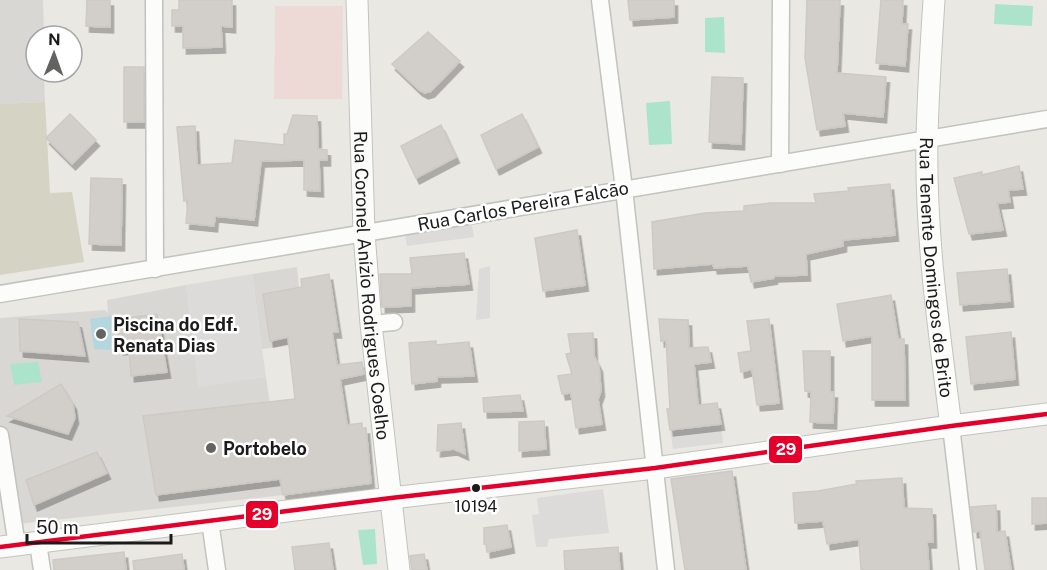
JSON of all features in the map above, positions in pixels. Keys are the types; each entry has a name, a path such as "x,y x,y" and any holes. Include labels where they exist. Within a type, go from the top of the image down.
{"street":[{"path":"154,0 155,269"},
{"name":"Rua Coronel Anízio Rodrigues Coelho","path":"357,0 364,233 371,324 399,570"},
{"path":"600,0 624,189 666,570"},
{"path":"780,0 780,164"},
{"name":"Rua Tenente Domingos de Brito","path":"934,0 927,139 933,273 968,570"},
{"name":"Rua Carlos Pereira Falcão","path":"0,294 1047,119"},
{"path":"371,324 394,322"},
{"path":"0,435 8,546 391,498 655,468 1047,414"},
{"path":"210,521 217,570"},
{"path":"38,543 42,570"}],"shaded area":[{"path":"0,0 43,0 44,24 24,24 24,84 44,84 45,102 0,104"},
{"path":"275,6 343,6 342,99 274,99"},
{"path":"45,102 50,193 72,192 84,262 0,275 0,104"},
{"path":"471,220 474,237 407,246 404,230"},
{"path":"490,266 490,318 476,320 479,269"},
{"path":"297,267 304,344 262,349 252,274"},
{"path":"252,274 266,377 199,387 186,285"},
{"path":"186,285 199,386 266,377 283,495 9,525 0,455 0,318 105,310 108,313 107,300"},
{"path":"721,424 723,443 673,449 670,430"},
{"path":"603,489 609,533 549,539 547,547 536,547 532,515 539,514 537,498"}],"green space":[{"path":"995,4 1033,6 1032,26 994,24"},
{"path":"724,17 725,53 705,52 705,18"},
{"path":"670,101 672,144 649,145 646,103"},
{"path":"38,362 42,382 14,385 10,364"},
{"path":"375,529 377,564 363,565 358,530"}],"water":[{"name":"Piscina do Edf. Renata Dias","path":"111,316 111,350 94,349 90,319"}],"building":[{"path":"87,0 110,0 110,27 86,26"},
{"path":"179,0 232,0 232,27 221,26 222,47 183,48 183,26 172,26 172,10 179,10"},
{"path":"628,0 674,0 674,17 630,20"},
{"path":"807,0 840,0 837,73 886,77 883,117 843,113 845,126 817,130 805,58"},
{"path":"881,0 903,0 902,24 908,24 905,66 876,63"},
{"path":"428,32 460,61 431,91 425,93 392,64"},
{"path":"124,67 144,67 144,122 124,122"},
{"path":"712,77 743,78 741,144 709,142"},
{"path":"70,114 96,140 72,164 46,138"},
{"path":"522,114 538,147 496,169 481,135"},
{"path":"293,115 317,116 318,149 327,150 327,160 319,160 320,191 304,190 304,160 261,161 254,220 215,216 214,226 186,223 188,200 184,201 177,127 195,126 197,165 232,163 235,140 284,145 284,134 287,134"},
{"path":"441,125 456,157 416,178 401,146"},
{"path":"1019,166 1023,189 1008,190 1010,202 997,203 1003,230 969,234 954,178 982,172 982,175"},
{"path":"91,178 122,179 121,245 89,244"},
{"path":"890,184 895,235 843,240 843,246 806,254 807,275 774,276 774,278 751,282 748,266 714,268 713,264 654,269 652,222 705,213 744,211 744,206 771,203 816,203 814,194"},
{"path":"577,230 585,285 543,291 535,238"},
{"path":"464,253 469,284 411,288 411,306 382,307 380,274 412,274 410,258"},
{"path":"1007,269 1010,301 960,305 957,273"},
{"path":"329,274 338,332 332,332 337,365 362,362 364,374 340,379 347,425 362,423 362,428 366,428 371,483 283,495 280,479 156,495 143,416 295,399 288,337 270,341 263,294 302,287 301,279"},
{"path":"891,295 898,339 904,339 905,400 872,400 872,336 843,341 837,304"},
{"path":"157,314 167,372 131,376 129,348 120,349 118,334 128,332 127,318"},
{"path":"19,319 78,322 85,356 20,351"},
{"path":"659,319 688,320 689,348 708,347 711,362 694,364 698,405 717,403 721,424 670,430 667,409 670,409 666,340 661,341"},
{"path":"769,319 779,403 757,405 752,369 741,372 738,353 751,351 747,321"},
{"path":"1011,332 1015,379 971,384 966,337"},
{"path":"593,333 594,356 599,366 601,391 598,399 602,424 576,428 571,393 562,394 558,376 572,374 566,354 571,353 568,334"},
{"path":"436,341 436,345 469,342 474,376 437,377 437,381 412,384 409,343"},
{"path":"803,351 830,351 830,392 834,392 833,423 810,422 811,392 805,391"},
{"path":"61,384 73,404 75,418 68,434 7,416"},
{"path":"520,395 523,411 484,412 483,398"},
{"path":"544,421 546,449 519,451 519,422"},
{"path":"461,423 465,454 454,449 437,451 438,425"},
{"path":"97,452 107,473 34,505 26,480"},
{"path":"732,471 746,570 685,570 671,479"},
{"path":"902,478 904,508 932,509 933,542 927,542 929,570 861,570 859,539 827,544 823,521 795,523 793,493 857,484 856,481"},
{"path":"1032,498 1047,498 1047,523 1032,524"},
{"path":"996,505 997,532 1005,531 1011,570 985,570 980,531 974,532 971,507"},
{"path":"507,525 511,547 487,552 486,544 484,544 484,528"},
{"path":"329,543 333,570 295,570 292,547"},
{"path":"618,547 620,570 565,570 564,551"},
{"path":"124,552 126,570 54,570 53,560"},
{"path":"182,554 184,570 134,570 133,561"},
{"path":"424,554 427,570 412,570 410,556"}],"transit line":[{"name":"29","path":"0,547 391,498 655,468 1047,414"}],"place":[{"name":"Piscina do Edf. Renata Dias","path":"101,334"},
{"name":"Portobelo","path":"211,448"},
{"name":"10194","path":"476,488"}]}
